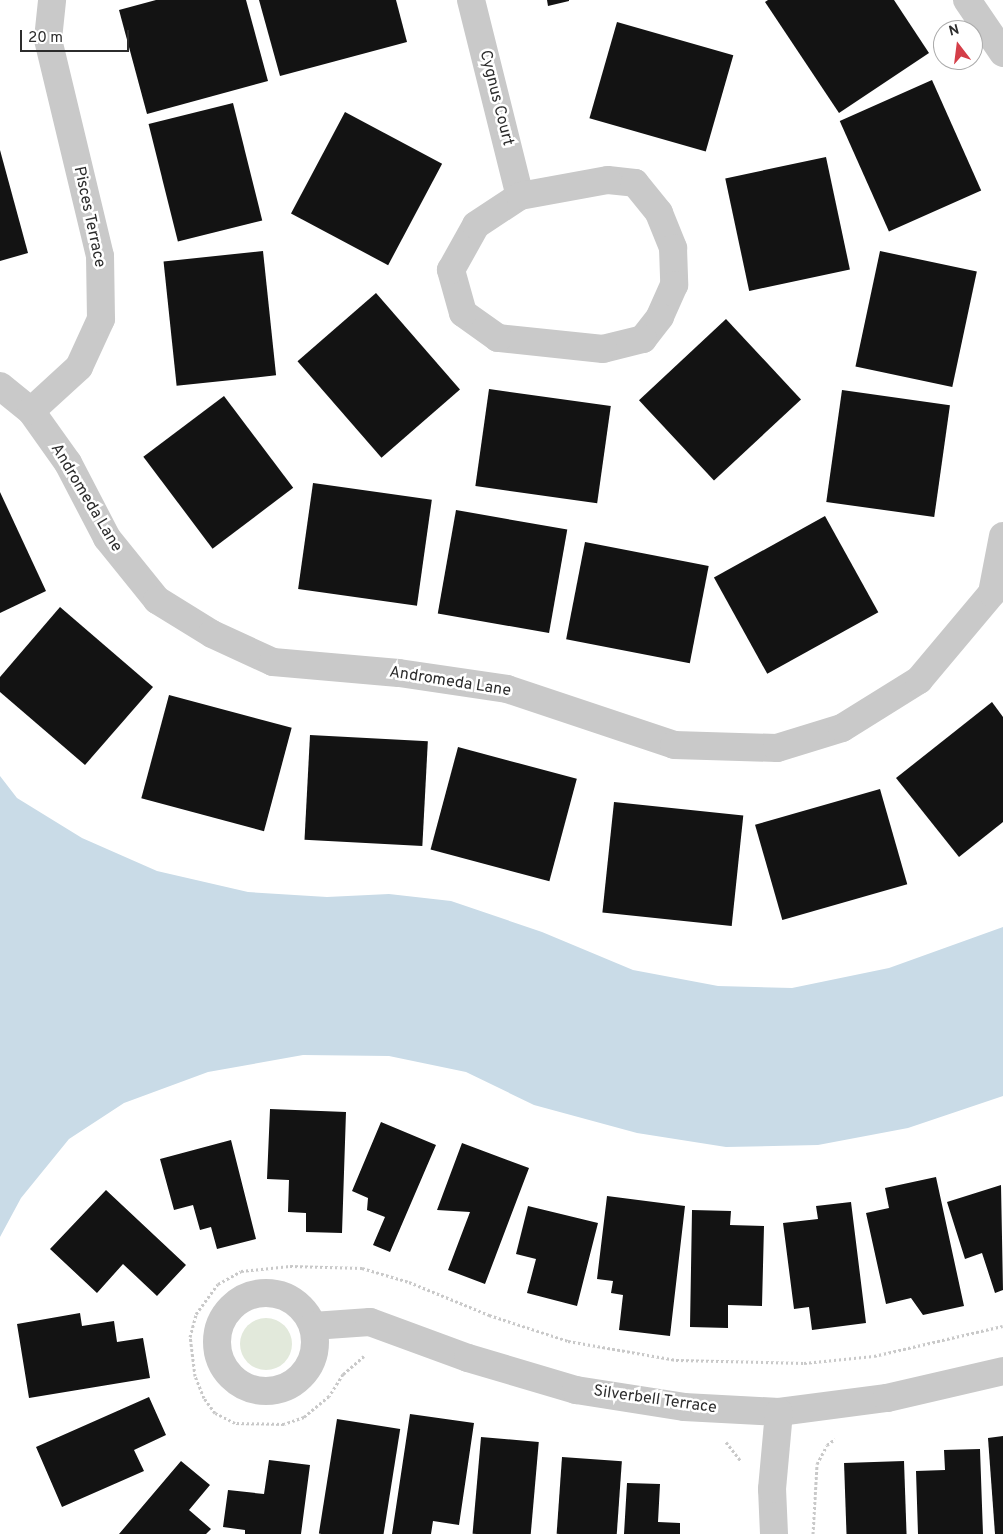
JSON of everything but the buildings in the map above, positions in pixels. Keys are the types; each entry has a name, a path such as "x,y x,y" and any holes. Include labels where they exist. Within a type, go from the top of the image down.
{"street":[{"name":"Pisces Terrace","path":"31,411 79,367 102,319 100,256 48,39 52,0"},
{"name":"Cygnus Court","path":"471,0 520,196"},
{"path":"967,0 1003,53"},
{"path":"608,180 636,183 659,213 673,248 674,285 660,317 643,339 602,349 498,338 463,314 451,270 476,225 520,196 608,180"},
{"name":"Andromeda Lane","path":"0,386 31,411 68,464 107,538 156,600 212,634 273,662 399,673 507,689 674,745 777,748 842,728 919,680 998,596 1003,536"},
{"name":"Silverbell Terrace","path":"313,1326 370,1322 468,1358 576,1390 684,1407 779,1412 887,1398 1003,1371"},
{"path":"774,1534 772,1489 779,1412"}],"path":[{"path":"371,1353 357,1360 343,1374 329,1396 304,1417 284,1424 259,1425 235,1423 215,1413 204,1398 195,1376 190,1337 196,1314 218,1284 241,1271 290,1266 362,1268 409,1282 489,1315 568,1341 676,1360 804,1364 874,1356 1003,1326"},
{"path":"814,1534 817,1464 826,1445 841,1435"},
{"path":"720,1438 732,1447 743,1463"}],"shaded area":[{"path":"261,1318 271,1318 285,1325 292,1339 292,1349 285,1363 271,1370 261,1370 251,1366 244,1359 240,1349 240,1339 244,1329 251,1322"}],"water":[{"path":"0,776 17,798 82,838 157,871 248,892 327,897 389,894 451,901 542,932 633,970 718,986 792,988 889,968 1003,927 1003,1096 908,1128 818,1145 726,1147 637,1133 534,1105 466,1072 389,1056 303,1055 208,1072 124,1103 69,1139 21,1198 0,1237"}]}
